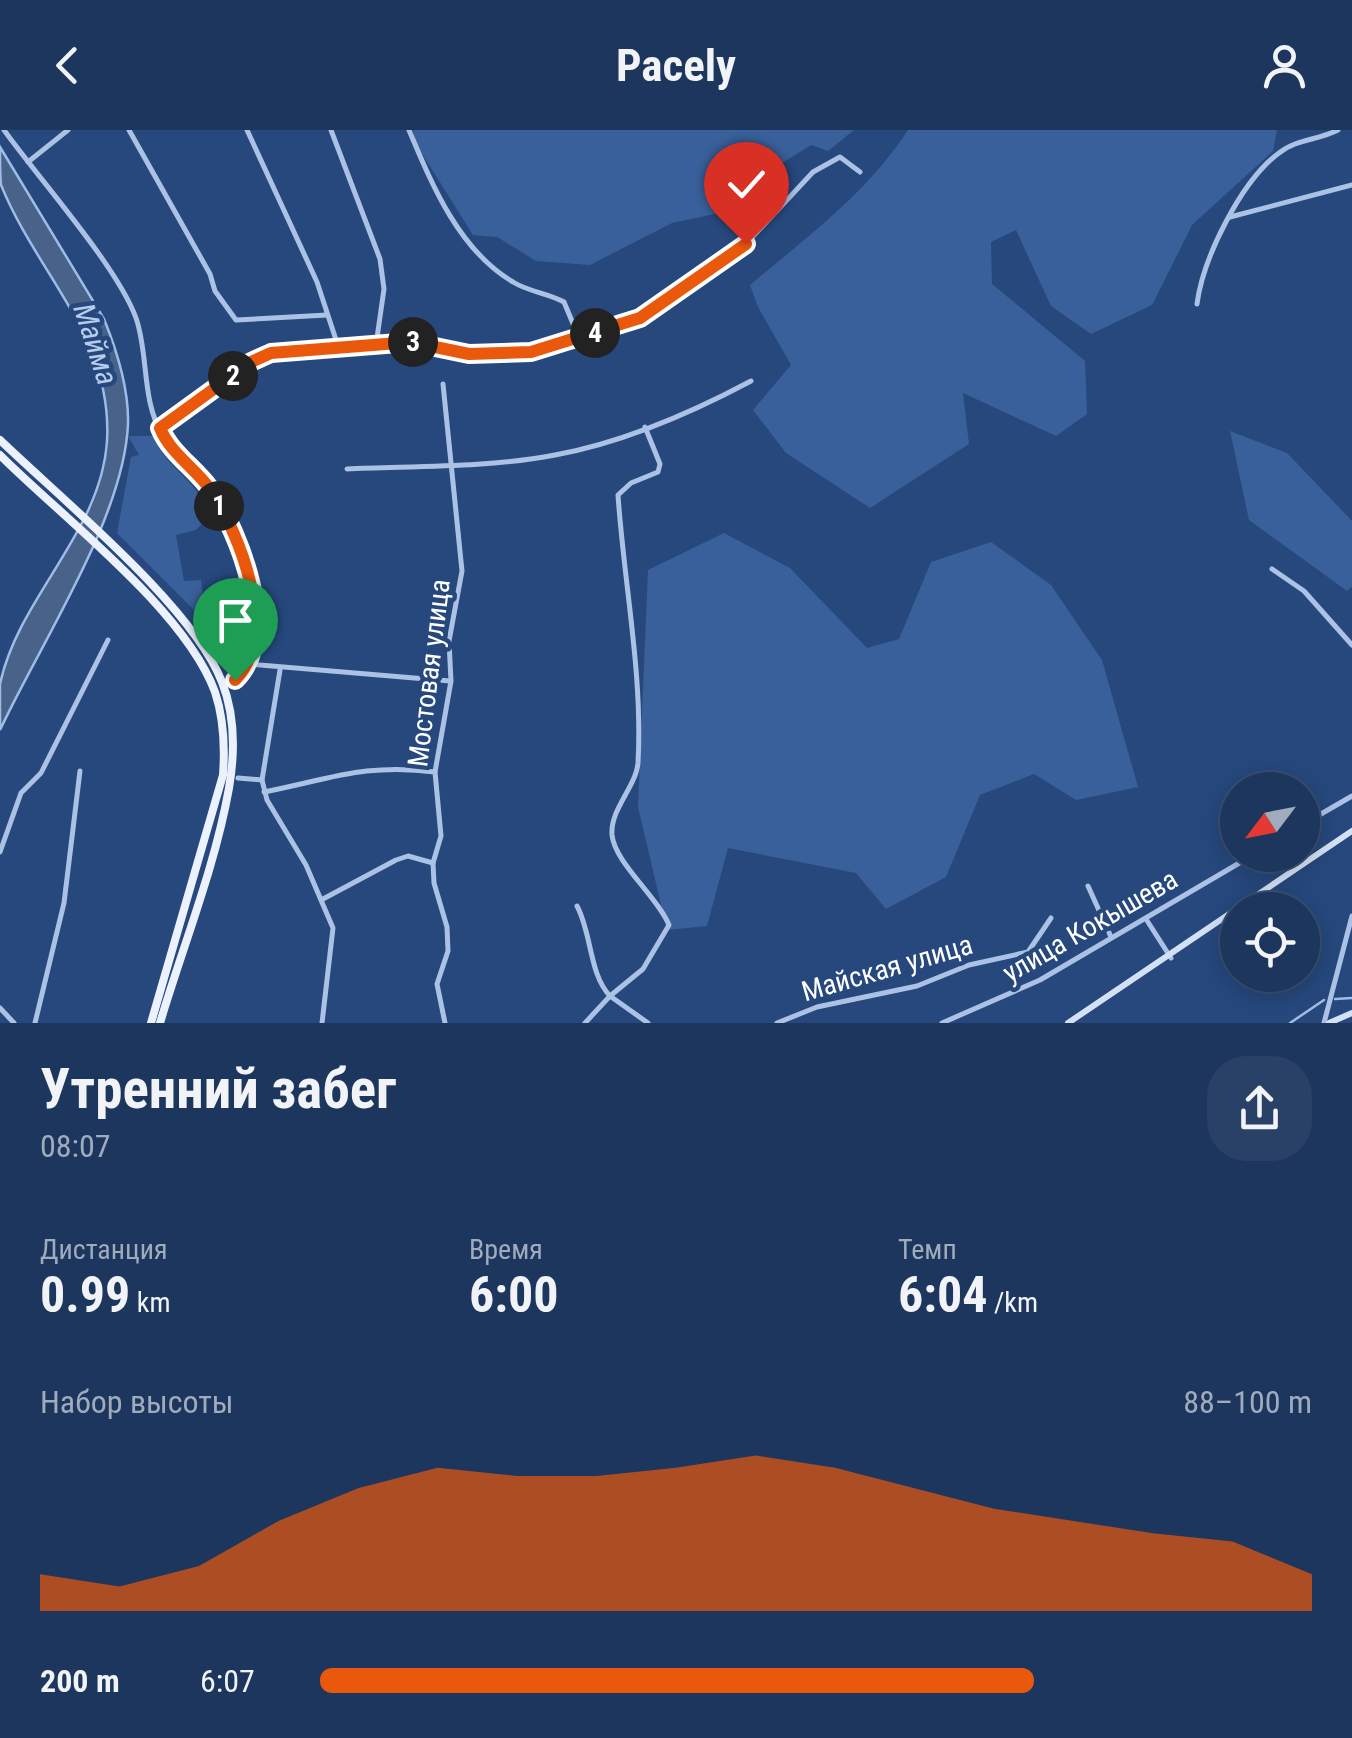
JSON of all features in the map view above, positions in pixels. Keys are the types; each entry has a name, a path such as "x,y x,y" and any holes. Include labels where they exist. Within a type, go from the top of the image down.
{"main road":[{"path":"0,440 110,544 175,613 213,663 232,737 230,785 160,1023"},
{"path":"0,456 161,612 218,687 222,775 151,1023"}],"street":[{"path":"4,130 118,286 136,318 152,408 160,428 209,488 243,551 254,628 249,664 235,680 218,687"},
{"path":"28,162 68,130"},
{"path":"129,130 210,274 215,291 236,320 327,315"},
{"path":"247,130 288,213 338,346"},
{"path":"331,130 380,259 384,289 376,345"},
{"path":"409,130 454,226 470,247 518,285 564,302 580,338"},
{"path":"1196,304 1200,278 1230,217 1278,153 1338,130"},
{"path":"160,428 251,362 271,353 411,342 469,354 521,354 640,318 696,282 765,228 813,172 840,157 860,172"},
{"path":"1230,217 1352,185"},
{"path":"347,469 554,456 646,427 750,382"},
{"name":"Мостовая улица","path":"442,384 462,571 449,641 451,681 436,772 441,836 434,862 434,883 447,928 448,951 438,984 445,1023"},
{"path":"586,1023 642,968 670,925 654,894 624,860 612,835 619,805 638,769 636,667 618,495 630,482 658,472 660,464 646,427"},
{"path":"1272,568 1304,591 1352,645"},
{"path":"0,852 21,793 41,773 108,640"},
{"path":"249,664 280,670 451,681"},
{"path":"280,670 262,780 264,792 323,899 333,928 322,1023"},
{"path":"264,792 346,771 384,767 436,772"},
{"path":"35,1023 64,904 80,771"},
{"path":"238,778 262,780"},
{"path":"1320,815 1352,796"},
{"path":"1068,1023 1170,958 1352,830"},
{"path":"323,899 396,860 408,856 434,862"},
{"name":"улица Кокышева","path":"942,1023 1040,980 1225,872"},
{"path":"1088,886 1111,937"},
{"path":"577,906 591,940 600,986 648,1023"},
{"path":"1327,1023 1352,916"},
{"name":"Майская улица","path":"777,1023 817,1007 917,986 969,964 1028,952 1051,918"},
{"path":"1146,919 1170,958"},
{"path":"0,1008 14,1023"},
{"path":"1327,1023 1352,1013"}],"shaded area":[{"path":"413,130 854,130 828,151 811,145 749,184 719,213 672,223 590,265 536,261 497,237 473,235 416,144"},
{"path":"908,130 1277,130 1273,151 1192,225 1152,305 1091,334 1051,306 1016,230 991,242 992,284 1085,361 1087,414 1056,436 963,393 969,444 870,508 786,453 753,410 791,365 750,285 855,194"},
{"path":"1230,431 1287,453 1352,521 1352,587 1347,591 1249,520"},
{"path":"128,436 156,436 166,458 191,484 204,505 207,518 196,530 176,535 184,581 201,580 206,622 117,533 131,457 139,455"},
{"path":"724,533 790,568 867,648 899,639 931,562 991,542 1051,585 1102,660 1138,787 1076,800 1034,774 980,795 946,877 886,909 856,873 728,848 707,926 667,930 638,807 648,570"}],"water":[{"name":"Майма","path":"0,147 104,319 121,370 128,424 123,461 97,539 0,730 0,684 10,652 90,505 107,441 106,404 98,370 86,338 1,185"}],"waterway":[{"path":"1335,999 1352,998"},
{"path":"1290,1023 1324,1000"}],"route":[{"path":"235,680 249,664 253,651 246,560 209,488 160,428 179,419 251,362 271,353 411,342 469,354 521,354 593,334 640,318 746,244"}]}
